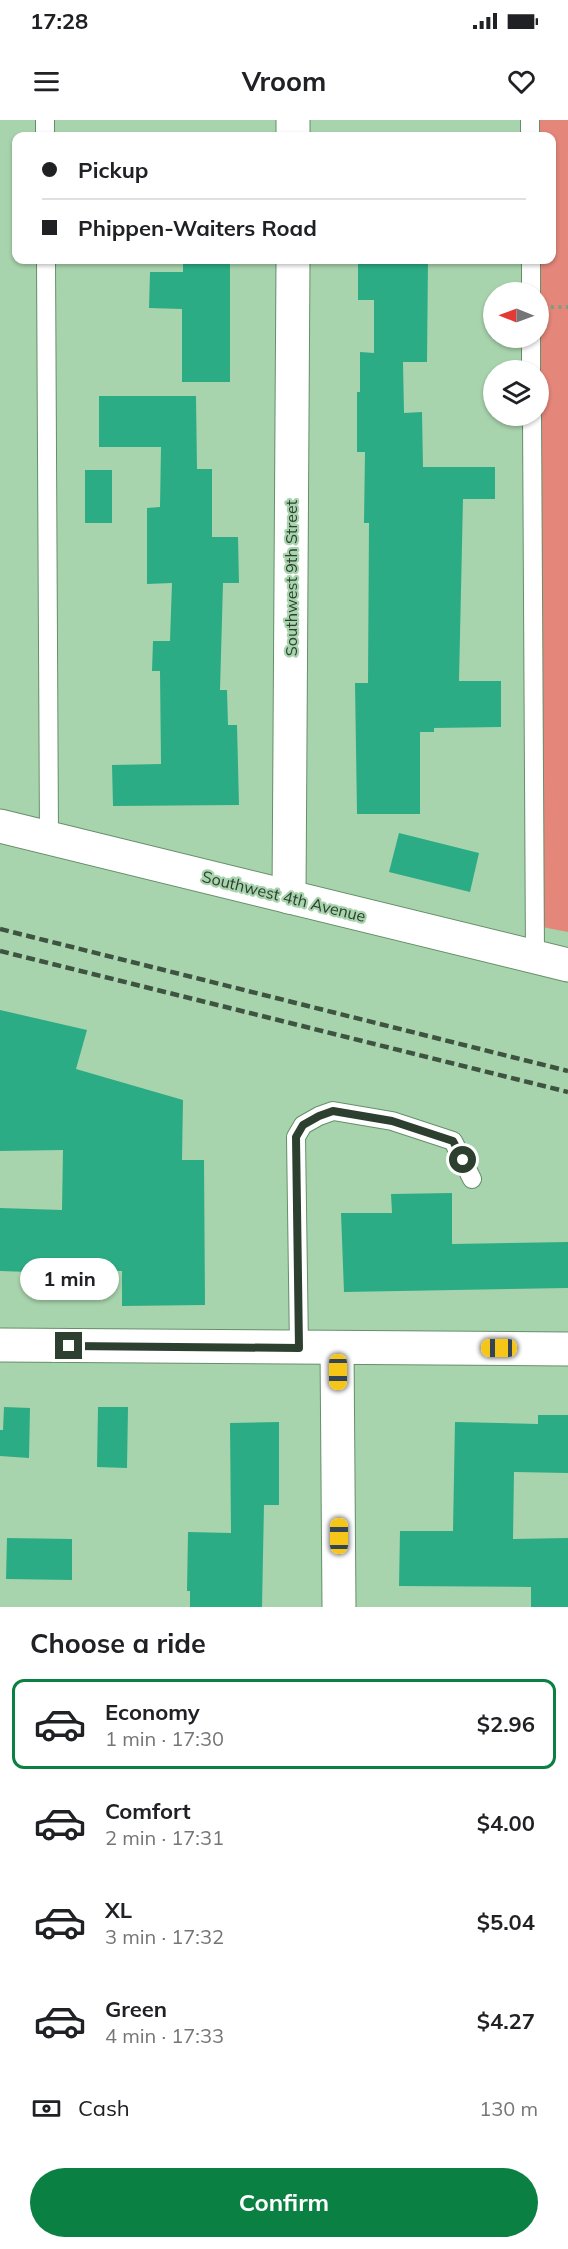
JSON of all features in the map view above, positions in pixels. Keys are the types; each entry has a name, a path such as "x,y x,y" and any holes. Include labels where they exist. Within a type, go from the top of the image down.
{"street":[{"name":"Southwest 9th Street","path":"289,897 292,264"},
{"name":"Southwest 4th Avenue","path":"0,826 568,965"},
{"path":"0,1345 568,1348"},
{"path":"338,1348 339,1607"}],"lane":[{"path":"46,264 49,838"},
{"path":"531,264 531,282"},
{"path":"532,426 535,957"},
{"path":"299,1348 296,1137 303,1125 333,1111 392,1121 453,1141 472,1179"}],"path":[{"path":"549,307 568,307"}],"shaded area":[{"path":"536,120 568,120 568,932 542,927 538,426 549,426 549,360 538,360 538,348 549,348 549,282 537,282 537,264 556,264 556,132 536,132"}],"building":[{"path":"183,264 230,264 230,382 182,382 182,309 149,308 150,272 183,272"},
{"path":"358,264 428,264 427,362 403,362 404,413 422,412 423,467 495,467 495,499 463,499 459,681 501,681 501,727 434,728 434,732 420,732 420,814 357,814 355,683 368,683 369,523 364,523 365,452 357,452 357,392 360,392 360,352 374,353 374,300 358,300"},
{"path":"99,396 196,396 197,469 212,469 212,537 238,537 239,583 223,583 220,690 227,690 228,725 237,725 239,805 113,806 112,765 161,764 160,671 152,671 153,641 170,641 172,583 147,584 147,508 160,507 161,447 99,447"},
{"path":"85,470 112,470 112,523 85,523"},
{"path":"399,833 479,853 470,892 389,872"},
{"path":"0,1010 87,1030 76,1069 183,1100 182,1160 204,1160 205,1305 122,1306 122,1271 30,1269 30,1272 0,1271 0,1208 62,1210 63,1150 0,1151"},
{"path":"452,1193 452,1244 568,1242 568,1288 344,1292 341,1213 392,1213 391,1194"},
{"path":"4,1407 30,1408 29,1458 0,1456 0,1430 3,1430"},
{"path":"98,1407 128,1407 127,1468 97,1467"},
{"path":"538,1415 568,1415 568,1473 514,1472 513,1539 568,1538 568,1607 531,1607 531,1587 399,1586 400,1531 453,1531 455,1422 538,1424"},
{"path":"279,1422 279,1505 264,1505 262,1607 190,1607 190,1591 187,1591 188,1532 231,1533 230,1423"},
{"path":"7,1538 72,1539 72,1580 6,1579"}],"railway":[{"path":"0,929 568,1071"},
{"path":"0,951 568,1092"}],"route":[{"path":"69,1346 299,1348 296,1137 303,1125 319,1116 333,1111 392,1121 453,1141 463,1160"}]}
